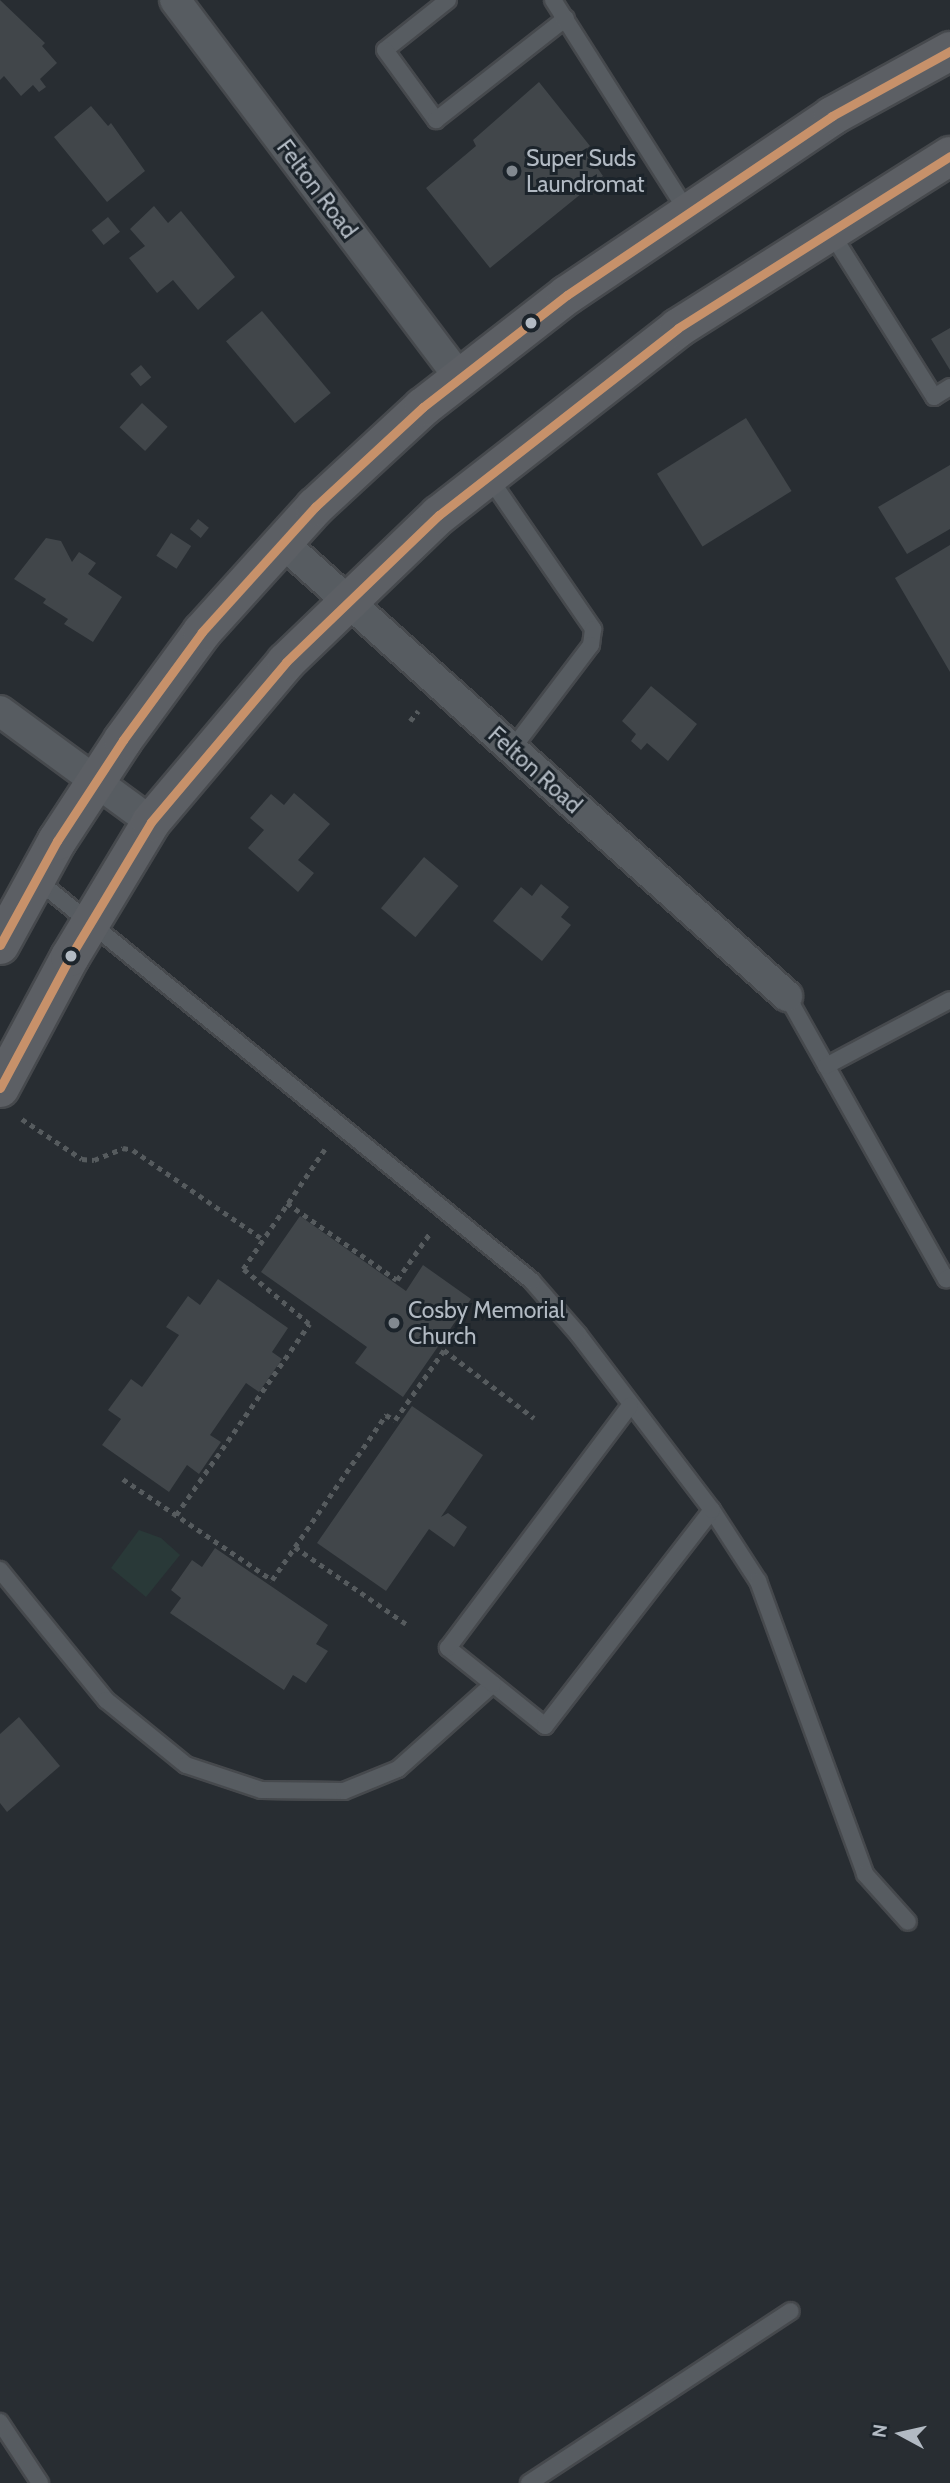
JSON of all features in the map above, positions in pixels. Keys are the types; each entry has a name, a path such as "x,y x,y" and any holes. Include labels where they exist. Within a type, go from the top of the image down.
{"main road":[{"path":"0,945 36,879 97,780 202,632 315,507 460,378 568,295 832,116 950,51"},
{"path":"9,1102 90,922 151,822 286,663 439,515 678,328 829,228 950,156"}],"street":[{"name":"Felton Road","path":"175,0 460,378"},
{"name":"Felton Road","path":"283,543 787,996"},
{"path":"0,711 151,822"}],"lane":[{"path":"448,0 385,50 436,120 566,18"},
{"path":"553,0 688,213"},
{"path":"829,228 934,397 950,387"},
{"path":"488,476 593,629 591,645 512,749"},
{"path":"36,879 532,1282 578,1334 630,1406 712,1510 758,1581 865,1874 908,1922"},
{"path":"787,996 946,1279 950,1277"},
{"path":"826,1066 950,1000"},
{"path":"630,1406 448,1648 545,1726 712,1510"},
{"path":"0,1570 106,1700 186,1765 261,1790 344,1790 398,1769 493,1684"},
{"path":"529,2483 791,2311"},
{"path":"0,2422 40,2483"}],"path":[{"path":"9,1102 82,1158 94,1160 123,1148 133,1150 261,1238"},
{"path":"176,1515 309,1324 243,1269 261,1238 330,1143"},
{"path":"287,1203 397,1280 432,1229"},
{"path":"123,1479 272,1580 386,1415 395,1420 444,1350 534,1418"},
{"path":"295,1547 406,1624"}],"shaded area":[{"path":"139,1530 161,1538 180,1555 146,1597 111,1568"}],"building":[{"path":"0,0 45,43 42,46 57,63 40,79 46,87 39,92 33,85 21,96 4,76 0,80"},
{"path":"539,82 590,146 585,150 603,176 490,268 426,188 476,146 473,140"},
{"path":"91,106 108,126 111,123 145,171 107,202 54,137"},
{"path":"154,206 168,223 181,211 235,277 198,310 173,280 157,293 129,258 145,246 130,229"},
{"path":"108,217 120,232 104,245 92,230"},
{"path":"262,311 331,393 295,423 226,341"},
{"path":"950,328 950,370 931,339"},
{"path":"141,365 151,377 141,386 130,374"},
{"path":"142,403 168,427 145,451 119,427"},
{"path":"746,418 792,491 703,547 657,474"},
{"path":"950,465 950,529 907,554 878,507"},
{"path":"198,519 209,528 201,538 190,529"},
{"path":"171,533 191,546 176,569 156,556"},
{"path":"46,538 61,541 72,562 79,552 96,563 88,574 122,597 93,642 64,624 68,619 43,603 46,599 14,579"},
{"path":"950,545 950,672 895,578"},
{"path":"651,686 697,724 668,761 647,743 641,750 631,741 636,734 622,721"},
{"path":"294,793 330,824 298,860 314,873 298,892 248,848 264,830 250,818 271,794 284,805"},
{"path":"424,857 458,886 415,937 381,908"},
{"path":"541,884 569,907 561,917 571,925 542,961 493,921 521,887 532,896"},
{"name":"Cosby Memorial Church","path":"300,1216 406,1291 423,1265 471,1299 403,1397 355,1363 367,1347 261,1272"},
{"path":"218,1279 288,1328 272,1352 282,1359 259,1392 246,1383 210,1435 221,1442 199,1474 187,1465 169,1492 102,1445 121,1419 108,1410 131,1379 142,1387 179,1335 166,1327 188,1296 200,1305"},
{"path":"412,1406 483,1455 441,1517 448,1513 467,1527 454,1547 429,1529 386,1591 317,1543"},
{"path":"215,1548 328,1625 316,1644 328,1651 306,1683 293,1675 284,1690 170,1613 181,1598 171,1590 192,1560 202,1567"},
{"path":"19,1717 60,1766 7,1812 0,1803 0,1734"}],"transit line":[{"path":"0,945 57,841 123,740 202,632 315,507 423,407 567,295 832,116 950,51"},
{"path":"0,1088 70,957 151,822 286,662 439,515 678,328 950,156"}],"place":[{"name":"Super Suds Laundromat","path":"512,171"},
{"name":"Cosby Memorial Church","path":"394,1323"}]}
